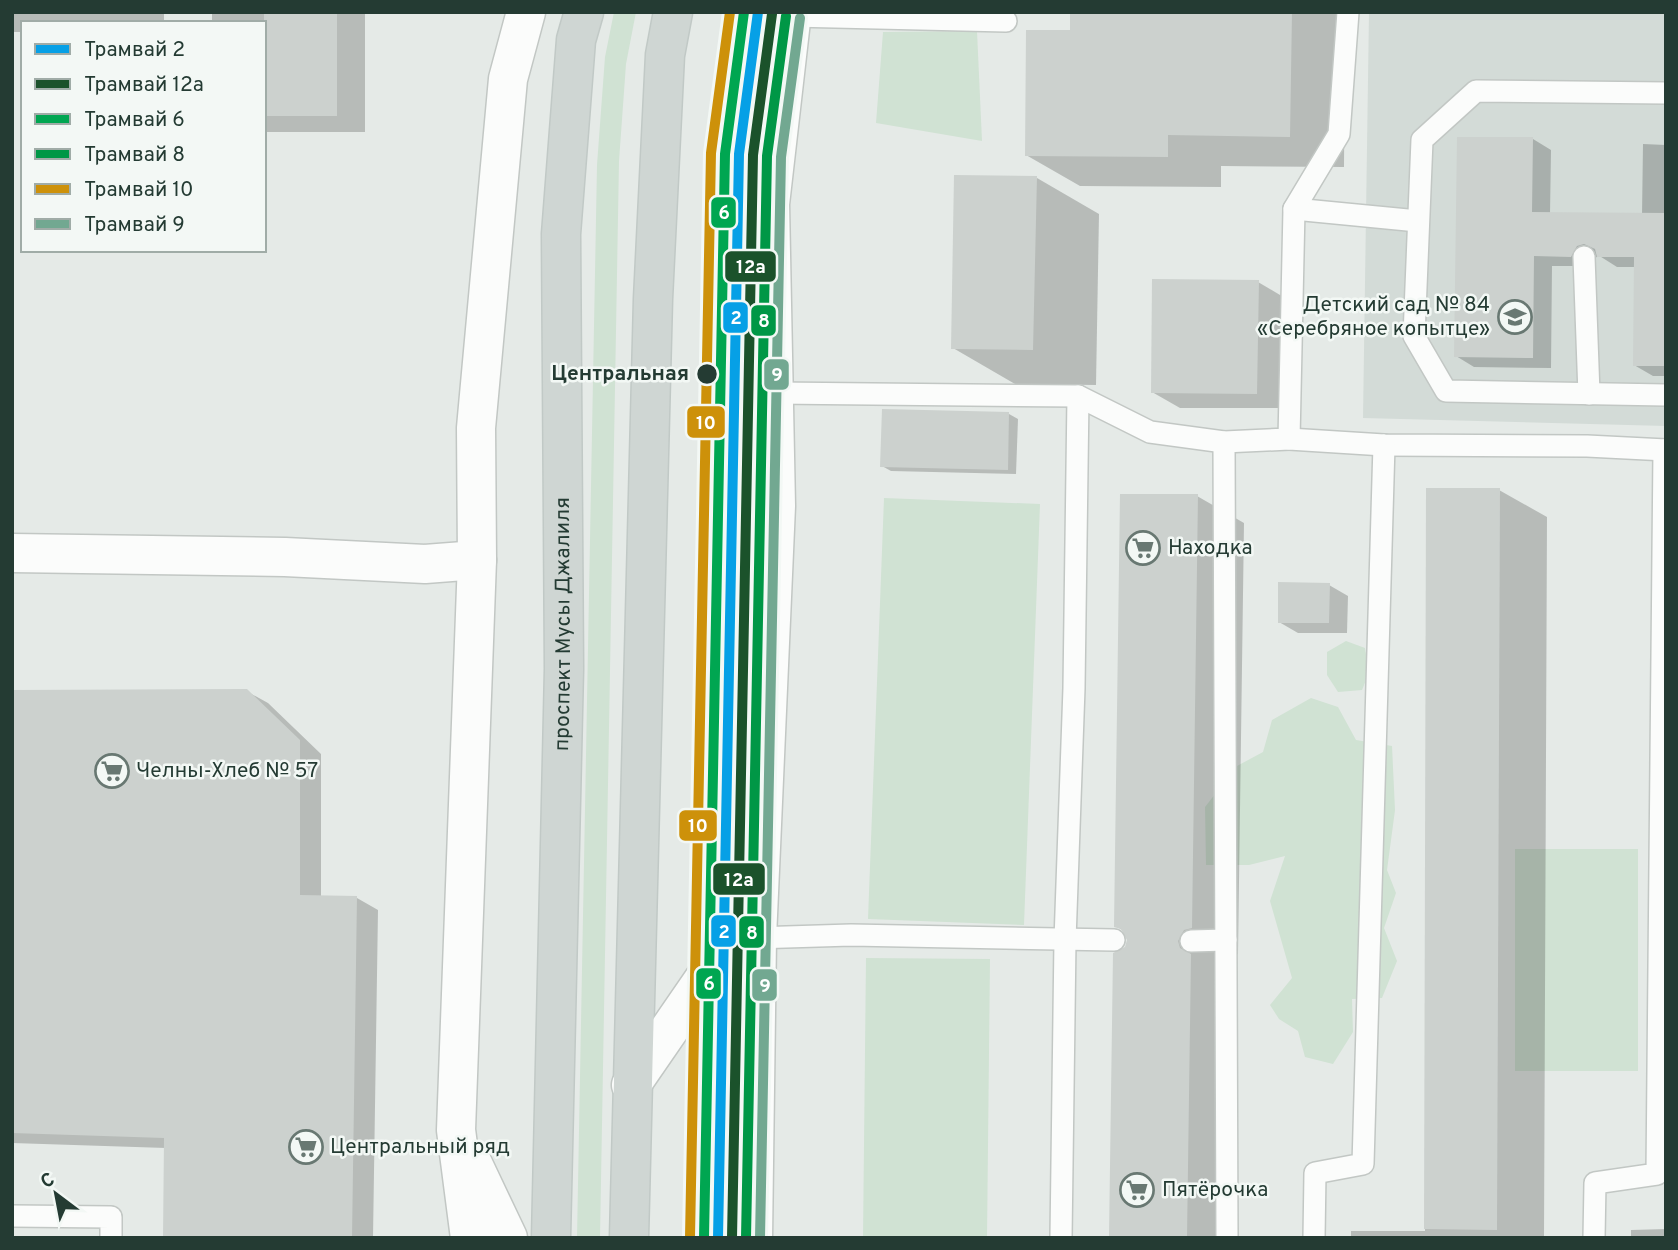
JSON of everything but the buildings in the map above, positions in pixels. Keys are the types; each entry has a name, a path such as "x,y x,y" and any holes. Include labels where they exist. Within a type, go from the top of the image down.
{"main road":[{"name":"проспект Мусы Джалиля","path":"551,1238 564,669 561,234 576,40 584,12"},
{"path":"629,1238 653,299 665,55 673,12"}],"street":[{"path":"470,1238 456,1130 477,560 476,428 508,79 526,12"},
{"path":"753,1238 757,938 776,506 770,204 792,14"},
{"path":"12,553 285,557 425,564 477,560"},
{"path":"631,1085 724,950 761,879"},
{"path":"456,1130 508,1238"}],"lane":[{"path":"1289,439 1294,209 1339,134 1348,12"},
{"path":"792,14 1006,21"},
{"path":"1666,93 1476,90 1422,140 1414,335 1446,391 1666,395"},
{"path":"1294,209 1418,221"},
{"path":"1584,257 1590,394"},
{"path":"775,393 1078,396 1150,432 1224,442 1289,439 1384,445 1587,446 1665,450 1657,1174 1595,1183 1594,1238"},
{"path":"1061,1238 1078,396"},
{"path":"1224,442 1227,1238"},
{"path":"1314,1238 1315,1173 1363,1164 1384,445"},
{"path":"757,938 851,934 1114,940"},
{"path":"1191,941 1226,940"},
{"path":"12,1216 111,1217 111,1238"}],"shaded area":[{"name":"Детский сад № 84 «Серебряное копытце»","path":"1369,12 1666,12 1666,426 1363,418"}],"green space":[{"path":"614,12 636,12 626,64 619,161 600,1238 577,1238 597,165 605,57"},
{"path":"977,31 982,141 876,123 883,32"},
{"path":"884,498 1040,504 1024,925 868,919"},
{"path":"1346,641 1365,648 1369,673 1362,690 1338,692 1327,675 1327,652"},
{"path":"1311,698 1338,707 1356,740 1392,746 1395,810 1387,870 1396,893 1384,928 1397,961 1382,998 1352,999 1353,1032 1333,1064 1305,1057 1298,1031 1279,1019 1270,1005 1292,978 1270,901 1285,856 1249,865 1206,865 1205,807 1237,766 1263,752 1272,720"},
{"path":"1515,849 1638,849 1638,1071 1515,1071"},
{"path":"866,958 990,959 987,1238 863,1238"}],"tram line":[{"name":"10","path":"690,1237 711,153 730,12"},
{"name":"6","path":"704,1238 725,154 744,12"},
{"name":"2","path":"718,1238 739,154 758,12"},
{"name":"12а","path":"732,1238 753,155 772,14"},
{"name":"8","path":"746,1238 767,156 786,16"},
{"name":"9","path":"760,1238 781,157 800,18"}],"place":[{"name":"Детский сад № 84 «Серебряное копытце»","path":"1515,317"},
{"name":"Центральная","path":"707,374"},
{"name":"Находка","path":"1143,548"},
{"name":"Челны-Хлеб № 57","path":"112,771"},
{"name":"Центральный ряд","path":"306,1147"},
{"name":"Пятёрочка","path":"1137,1190"}]}
